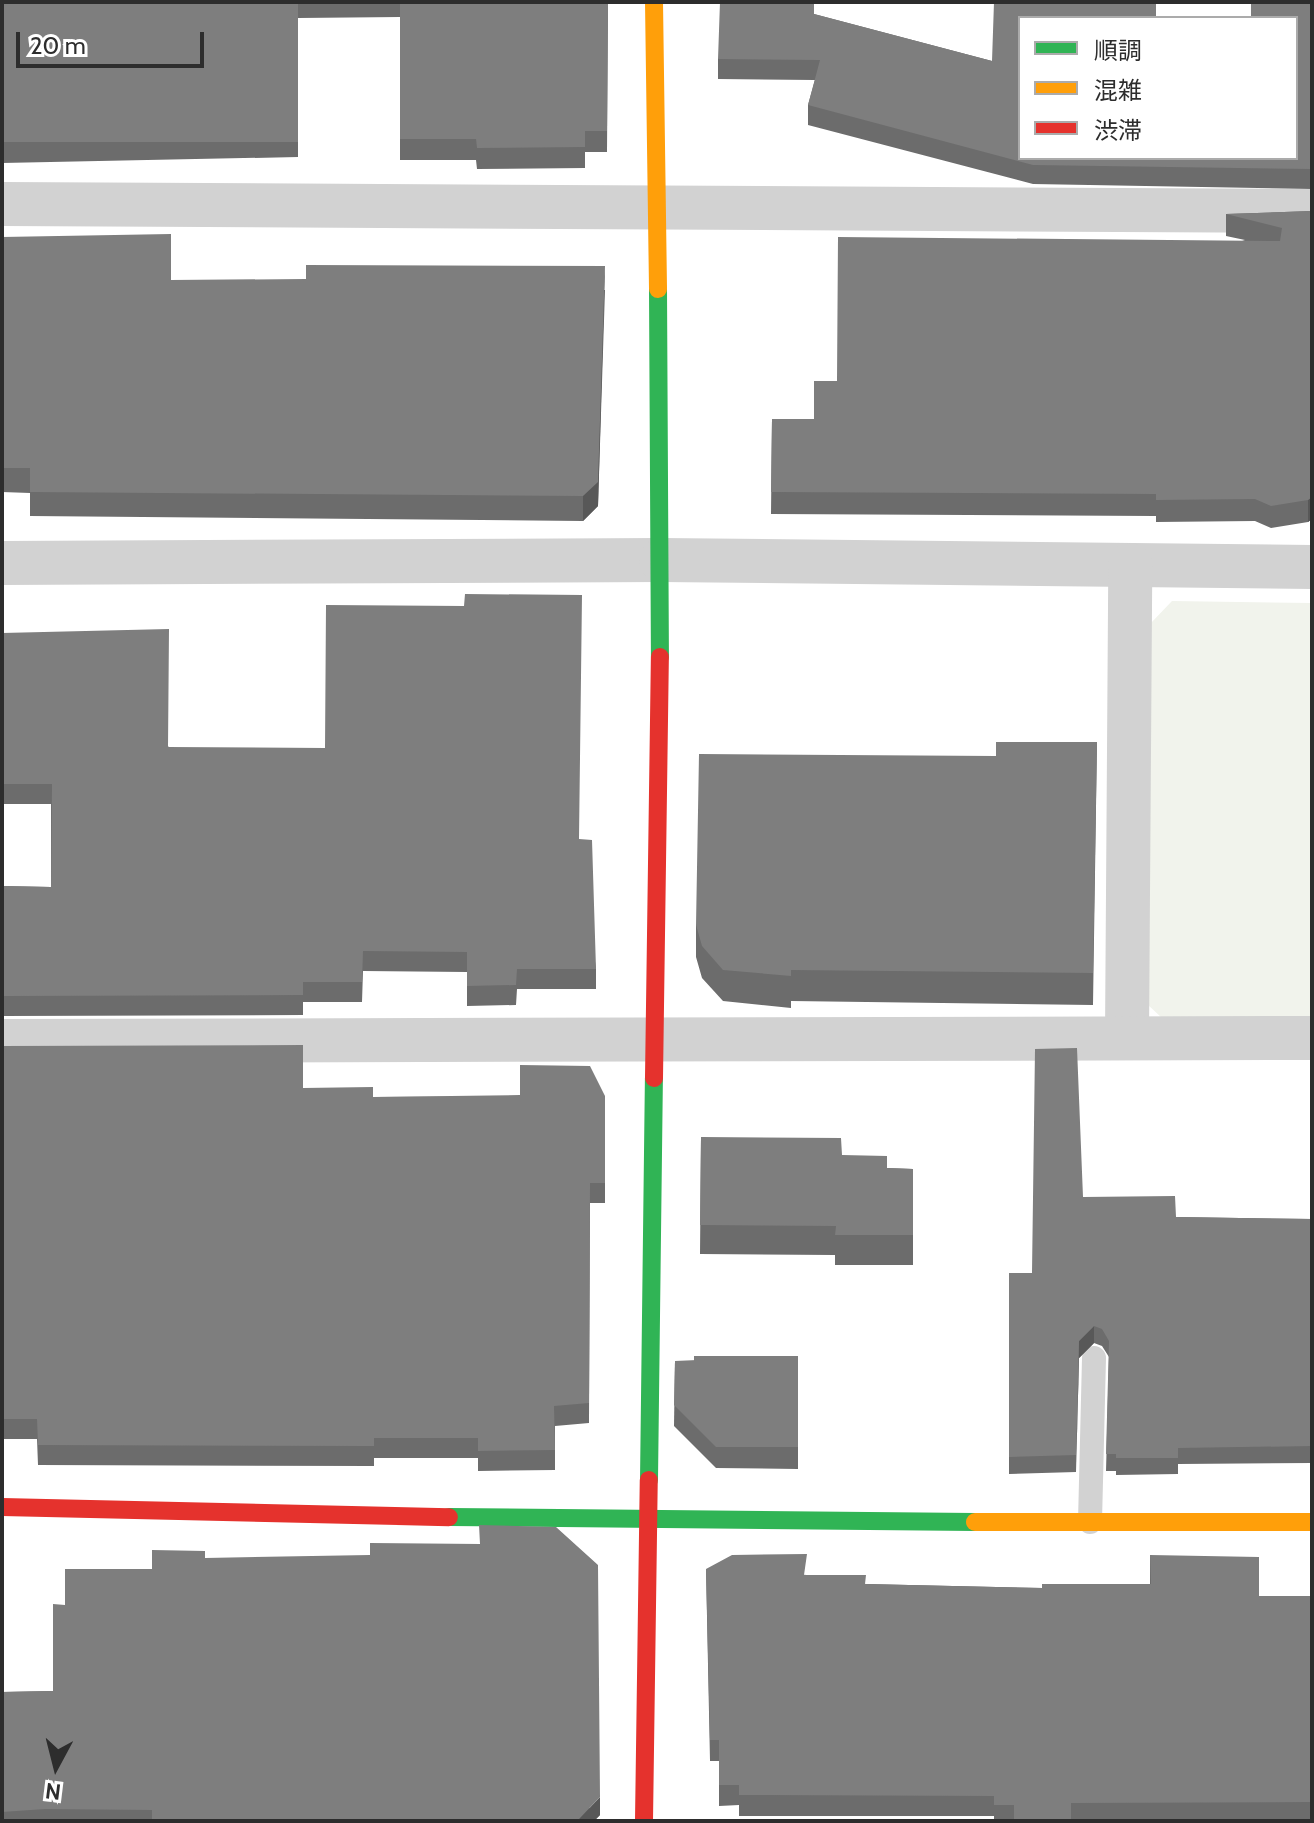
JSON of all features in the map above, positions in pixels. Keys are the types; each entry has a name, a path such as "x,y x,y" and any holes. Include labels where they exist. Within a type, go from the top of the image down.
{"street":[{"path":"644,1821 661,560 654,2"},
{"path":"2,204 1312,211"},
{"path":"2,563 661,560 1312,567"},
{"path":"1127,1037 1130,565"},
{"path":"2,1041 654,1036 1312,1038"},
{"path":"2,1507 648,1522 1312,1522"}],"lane":[{"path":"1090,1522 1094,1358"}],"shaded area":[{"path":"1172,601 1312,603 1312,1018 1162,1018 1147,1004 1150,624"}],"building":[{"path":"2,2 298,2 298,142 2,142"},
{"path":"400,2 608,2 607,131 585,131 585,147 477,148 476,139 400,139"},
{"path":"720,2 814,2 814,14 992,61 994,2 1156,2 1156,16 1018,16 1018,160 1298,160 1298,16 1251,16 1251,2 1312,2 1312,169 1033,165 808,105 820,60 718,59"},
{"path":"1312,211 1312,497 1308,500 1271,506 1255,499 1156,500 1156,494 771,492 772,419 814,419 814,381 837,381 838,237 1280,241 1282,228 1226,214"},
{"path":"171,234 171,280 306,279 306,265 605,266 598,482 583,496 30,492 30,468 2,468 2,237"},
{"path":"465,594 582,595 579,839 592,840 596,969 517,969 516,985 467,986 467,952 363,951 362,982 303,982 303,995 2,996 2,886 51,887 52,784 2,784 2,633 169,629 168,747 325,748 326,605 464,606"},
{"path":"996,742 1097,742 1093,973 791,970 791,976 723,970 702,946 696,925 699,754 996,756"},
{"path":"303,1045 303,1088 373,1087 373,1097 520,1095 520,1065 590,1066 605,1096 605,1183 590,1183 589,1403 554,1406 555,1450 478,1451 478,1438 374,1438 374,1446 38,1445 37,1419 2,1419 2,1046"},
{"path":"1077,1048 1083,1197 1175,1196 1176,1217 1312,1219 1312,1446 1178,1448 1178,1458 1116,1458 1116,1454 1106,1454 1109,1341 1102,1329 1094,1326 1079,1341 1076,1455 1009,1457 1009,1273 1032,1273 1035,1049"},
{"path":"701,1137 841,1138 842,1155 887,1156 887,1168 913,1169 913,1235 835,1235 836,1226 700,1225"},
{"path":"694,1356 798,1356 798,1447 716,1447 674,1405 675,1361 694,1361"},
{"path":"479,1525 556,1527 598,1565 600,1797 577,1821 152,1821 152,1810 45,1809 2,1812 2,1692 53,1691 53,1604 65,1605 65,1569 152,1569 152,1550 205,1551 205,1558 370,1555 370,1543 480,1544"},
{"path":"807,1554 804,1575 866,1575 865,1584 1042,1588 1042,1584 1151,1584 1150,1555 1259,1557 1259,1596 1312,1596 1312,1802 1071,1803 1071,1821 1014,1821 1014,1805 994,1805 994,1796 739,1795 739,1785 719,1785 719,1740 710,1740 706,1569 732,1555"}],"traffic: fast":[{"path":"658,289 660,657"},
{"path":"649,1480 654,1078"},
{"path":"449,1517 975,1522"}],"traffic: slow":[{"path":"654,2 658,289"},
{"path":"975,1522 1312,1522"}],"traffic: jam":[{"path":"654,1078 660,657"},
{"path":"644,1821 649,1480"},
{"path":"2,1507 449,1517"}]}
